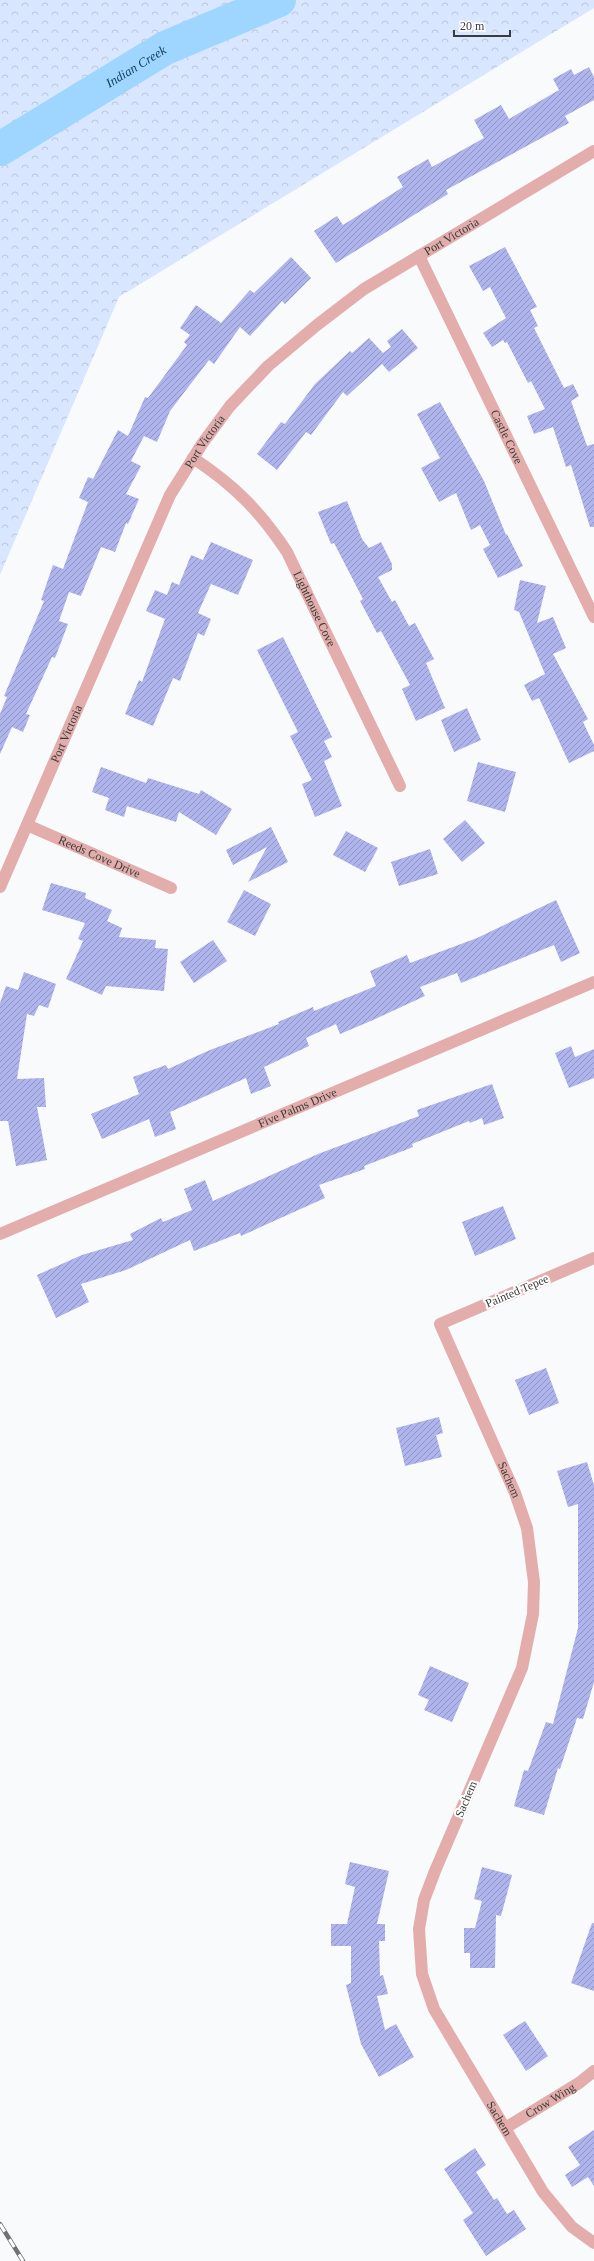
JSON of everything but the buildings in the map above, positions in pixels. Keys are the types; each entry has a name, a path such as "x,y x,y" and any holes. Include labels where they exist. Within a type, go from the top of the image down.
{"street":[{"name":"Port Victoria","path":"0,887 170,495 193,458 230,406 268,366 317,325 364,289 594,151"},
{"name":"Castle Cove","path":"419,256 594,617"},
{"name":"Lighthouse Cove","path":"193,458 239,492 273,530 287,552 400,786"},
{"name":"Reeds Cove Drive","path":"27,826 171,888"},
{"name":"Five Palms Drive","path":"0,1234 594,982"},
{"name":"Painted Tepee","path":"440,1324 594,1258"},
{"name":"Sachem","path":"440,1324 515,1493 527,1528 534,1582 533,1614 522,1668 424,1900 419,1929 422,1974 434,2009 543,2192 572,2227 594,2244"},
{"name":"Crow Wing","path":"505,2128 579,2083 594,2071"}],"green space":[{"path":"0,0 594,0 594,8 119,297 0,575"}],"waterway":[{"name":"Indian Creek","path":"0,149 165,48 279,0"}],"railway":[{"path":"0,2224 23,2261"}]}
